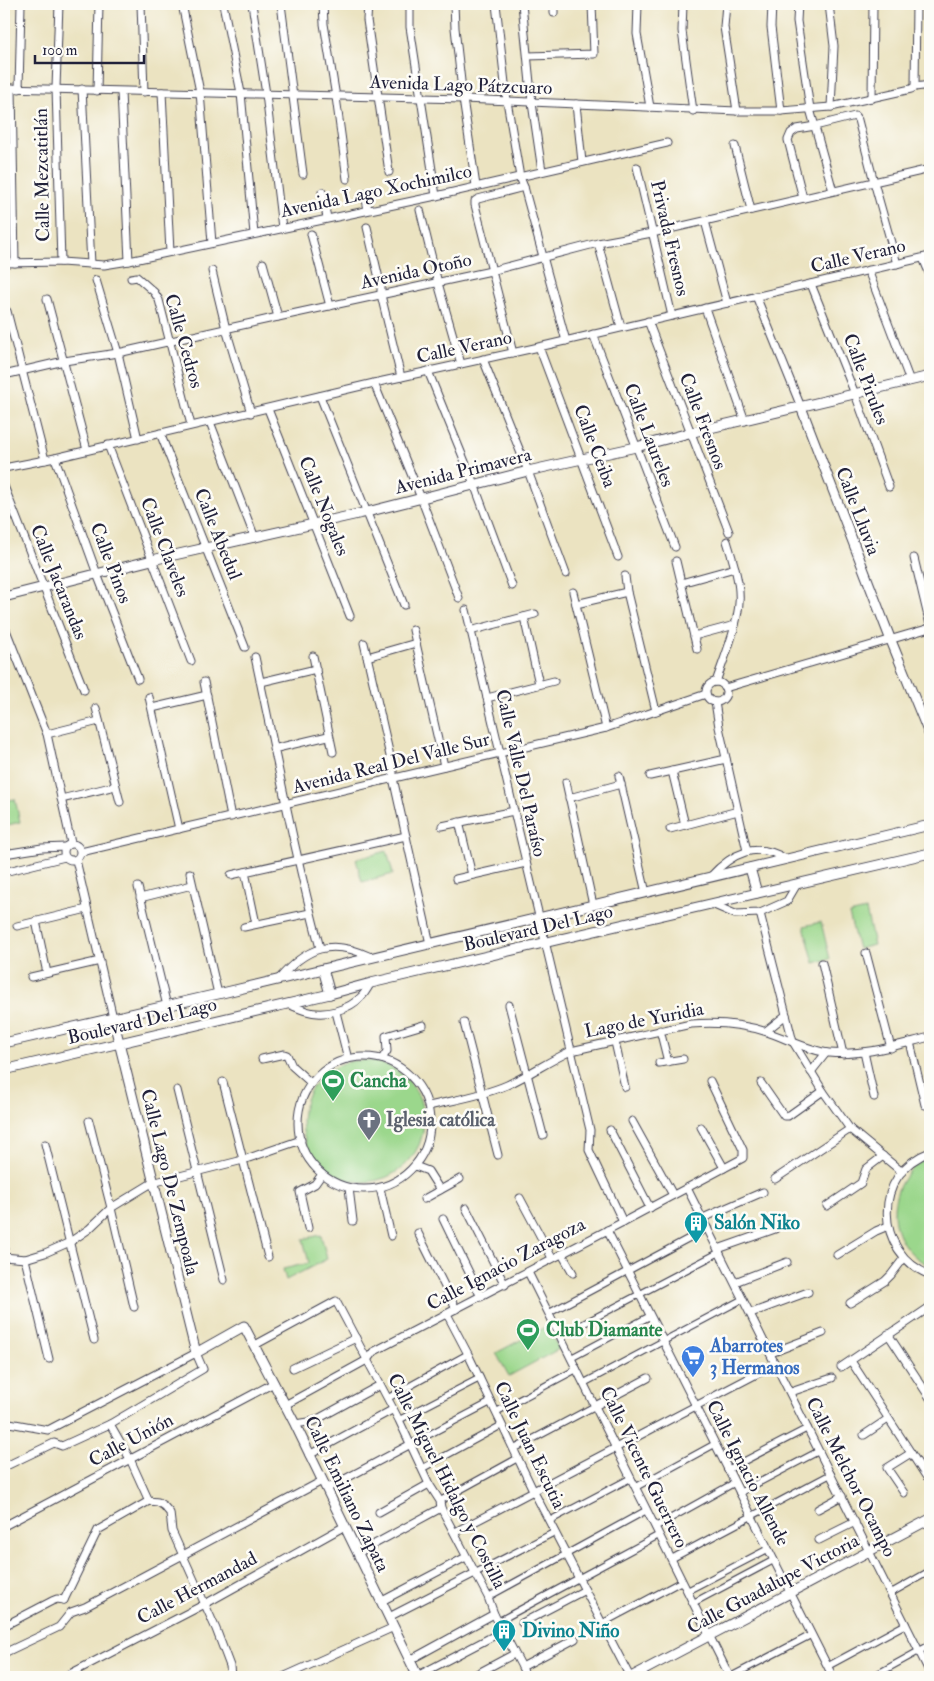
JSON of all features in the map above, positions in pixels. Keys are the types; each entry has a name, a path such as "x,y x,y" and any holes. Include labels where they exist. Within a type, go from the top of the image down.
{"street":[{"path":"15,262 15,88 21,4"},
{"name":"Calle Mezcatitlán","path":"59,4 56,88 61,262"},
{"path":"97,91 99,4"},
{"path":"141,4 144,92"},
{"path":"182,4 200,92 212,244"},
{"path":"223,4 240,93 254,234"},
{"path":"252,4 266,94 282,228"},
{"path":"281,4 303,174"},
{"path":"323,4 324,24 336,97 346,179"},
{"path":"368,4 367,20 389,172"},
{"path":"410,4 410,27 436,196"},
{"path":"454,4 463,99 476,186"},
{"path":"496,4 507,101 520,177 566,340"},
{"path":"522,4 532,103 542,171"},
{"path":"554,4 554,13"},
{"path":"528,56 594,54 592,4"},
{"path":"638,4 637,34 650,107"},
{"path":"683,4 682,31 693,110"},
{"path":"726,4 724,27 737,111"},
{"path":"772,4 771,27 781,111"},
{"path":"798,4 796,21 812,118 834,191"},
{"path":"829,4 834,46 832,107"},
{"path":"872,98 873,4"},
{"path":"915,87 916,4"},
{"name":"Avenida Lago Pátzcuaro","path":"4,88 463,99 693,110 781,111 812,118 832,107 930,85"},
{"path":"82,89 91,264"},
{"path":"121,92 129,261"},
{"path":"162,92 170,252"},
{"path":"576,104 582,162"},
{"path":"803,198 788,140 791,132 812,118 855,116 858,120 897,264"},
{"name":"Avenida Lago Xochimilco","path":"4,262 61,262 104,266 436,196 667,143"},
{"path":"735,146 751,210"},
{"name":"Privada Fresnos","path":"637,167 672,316"},
{"name":"Avenida Otoño","path":"4,375 64,361 118,353 438,283 598,243 652,234 930,169"},
{"path":"513,353 475,201 478,198 524,187"},
{"path":"322,192 327,218"},
{"path":"365,194 368,210"},
{"path":"420,210 461,364"},
{"path":"706,221 726,303"},
{"path":"367,227 402,377"},
{"path":"311,234 330,306"},
{"path":"598,243 621,328"},
{"path":"927,257 930,275"},
{"name":"Calle Verano","path":"4,466 45,460 138,439 374,383 483,360 927,257"},
{"path":"263,264 278,317"},
{"path":"868,270 910,381"},
{"path":"212,271 226,329 251,413"},
{"name":"Calle Cedros","path":"131,278 137,277 154,292 159,300 168,342 191,426"},
{"path":"96,280 118,353 138,439"},
{"name":"Calle Pirules","path":"811,284 856,394 889,487"},
{"name":"Calle Lluvia","path":"756,296 930,736"},
{"path":"47,299 88,450"},
{"path":"705,308 745,420"},
{"path":"7,311 45,460"},
{"name":"Calle Fresnos","path":"648,321 689,433 729,532"},
{"name":"Calle Laureles","path":"593,334 675,547"},
{"name":"Calle Ceiba","path":"539,347 618,557"},
{"path":"483,360 528,471 566,574"},
{"path":"428,371 474,484 512,586"},
{"name":"Avenida Primavera","path":"4,597 152,560 368,512 474,484 583,460 930,376"},
{"path":"374,383 422,498 459,598"},
{"path":"320,396 404,605"},
{"name":"Calle Nogales","path":"268,409 350,616"},
{"path":"210,422 255,538"},
{"name":"Calle Abedul","path":"160,433 245,647"},
{"name":"Calle Claveles","path":"108,445 191,661"},
{"name":"Calle Pinos","path":"54,458 138,679"},
{"name":"Calle Jacarandas","path":"4,486 84,690"},
{"path":"716,682 725,688 726,693 724,698 715,702 711,701 706,694 709,686 716,682 735,625 740,593 728,542"},
{"path":"725,688 930,626 914,558"},
{"path":"676,561 697,649"},
{"path":"681,583 735,568"},
{"path":"625,576 656,711"},
{"path":"573,592 606,728"},
{"path":"576,604 628,592"},
{"name":"Calle Valle Del Paraíso","path":"466,610 590,1130 589,1150 624,1222"},
{"path":"470,631 535,614"},
{"path":"524,617 539,684"},
{"path":"4,625 47,734 68,845 64,852 65,857"},
{"path":"694,636 735,625"},
{"path":"414,630 444,766"},
{"path":"364,643 430,944"},
{"path":"367,656 416,643"},
{"path":"255,656 273,749 310,913 320,948"},
{"path":"313,656 332,752"},
{"path":"261,682 316,670"},
{"path":"487,698 554,680"},
{"path":"204,682 231,817"},
{"name":"Avenida Real Del Valle Sur","path":"81,852 606,728 706,694"},
{"path":"152,708 207,696"},
{"path":"149,697 179,829"},
{"path":"715,702 747,851 757,850 775,853 786,859"},
{"path":"96,708 120,802"},
{"path":"47,734 99,721"},
{"path":"273,749 328,736"},
{"path":"650,776 726,759"},
{"path":"672,771 685,825"},
{"path":"569,798 620,780 646,893"},
{"path":"566,782 593,906"},
{"path":"60,799 115,786"},
{"path":"442,826 514,811"},
{"path":"670,829 738,811"},
{"path":"459,822 472,875"},
{"name":"Boulevard Del Lago","path":"4,1043 593,906 930,825"},
{"path":"231,875 406,836"},
{"path":"4,854 76,844 80,847 81,852 76,860"},
{"name":"Boulevard Del Lago","path":"709,878 734,856 747,851"},
{"name":"Boulevard Del Lago","path":"4,1070 930,853"},
{"path":"4,872 65,857 76,860"},
{"path":"76,860 113,1018"},
{"path":"456,879 526,863"},
{"path":"750,868 757,893"},
{"path":"245,872 256,924"},
{"path":"190,873 218,994"},
{"path":"712,904 736,914 760,913 786,901 797,884"},
{"path":"140,898 192,885"},
{"path":"138,887 167,1006"},
{"path":"17,926 88,908"},
{"path":"244,927 310,913"},
{"path":"760,913 793,1042 823,1092 850,1129 902,1172"},
{"path":"36,921 47,973"},
{"path":"278,980 292,963 320,948 354,949 371,957"},
{"path":"866,953 891,1048"},
{"path":"31,977 100,961"},
{"path":"822,963 843,1054"},
{"path":"323,969 330,994"},
{"path":"287,1004 308,1012 336,1012 362,996 371,983"},
{"path":"509,1005 543,1135"},
{"path":"336,1012 348,1059"},
{"path":"766,1031 786,1015"},
{"name":"Calle Lago De Zempoala","path":"113,1018 152,1183 196,1353"},
{"path":"464,1023 498,1155"},
{"name":"Lago de Yuridia","path":"429,1106 506,1086 571,1051 691,1024 732,1024 766,1031 826,1053 843,1054 891,1048 930,1037"},
{"path":"382,1059 387,1051 386,1036 423,1025"},
{"path":"660,1030 668,1062"},
{"path":"615,1042 626,1087"},
{"path":"910,1042 925,1104"},
{"path":"864,1052 874,1097"},
{"path":"811,1072 826,1053"},
{"path":"262,1059 287,1055 292,1066 311,1083"},
{"path":"365,1057 382,1059 395,1064 412,1077 424,1094 429,1106 431,1122 429,1138 424,1153 415,1166 399,1180 380,1188 364,1190 349,1188 335,1182 322,1174 309,1159 300,1140 298,1126 299,1111 311,1083 321,1072 334,1064 348,1059 365,1057"},
{"path":"659,1064 683,1059"},
{"name":"Calle Ignacio Zaragoza","path":"285,1405 367,1360 373,1352 505,1285 552,1258 624,1222 743,1158 744,1154 710,1081"},
{"path":"223,1082 268,1257"},
{"path":"761,1083 784,1116 823,1092"},
{"path":"177,1090 224,1280"},
{"path":"89,1121 134,1307"},
{"path":"632,1121 673,1195"},
{"path":"701,1127 724,1168"},
{"path":"775,1179 850,1129"},
{"path":"610,1130 650,1208"},
{"path":"4,1257 25,1259 70,1242 89,1229 111,1208 152,1183 243,1160 300,1140"},
{"path":"45,1144 94,1340"},
{"path":"930,1152 914,1161 902,1172 895,1182 889,1198 887,1215 888,1226 894,1243 904,1258 913,1266 930,1275"},
{"path":"827,1206 861,1183 866,1168 883,1156"},
{"path":"415,1166 428,1171 440,1190"},
{"path":"308,1228 300,1192 315,1184 322,1174"},
{"path":"424,1199 460,1179"},
{"path":"349,1188 353,1220"},
{"path":"380,1188 391,1236"},
{"name":"Calle Melchor Ocampo","path":"687,1188 704,1218 930,1673"},
{"path":"704,1218 763,1192"},
{"path":"520,1198 552,1258"},
{"path":"466,1208 505,1285"},
{"path":"443,1219 481,1297"},
{"path":"837,1255 888,1226"},
{"path":"549,1313 708,1228"},
{"path":"560,1336 719,1250 775,1228"},
{"path":"4,1230 4,1248"},
{"name":"Calle Ignacio Allende","path":"608,1230 727,1470 833,1677"},
{"path":"418,1233 456,1309"},
{"path":"562,1254 573,1273"},
{"path":"850,1303 891,1275 904,1258"},
{"path":"25,1259 49,1359"},
{"path":"735,1282 787,1262"},
{"name":"Calle Vicente Guerrero","path":"528,1272 730,1677"},
{"path":"751,1313 808,1292"},
{"path":"584,1383 743,1299"},
{"name":"Calle Miguel Hidalgo y Costilla","path":"255,1345 336,1301 388,1398 392,1410 399,1420 429,1484 476,1573 526,1677"},
{"path":"841,1367 888,1334 929,1310"},
{"name":"Calle Juan Escutia","path":"447,1314 480,1378 533,1490 630,1677"},
{"path":"571,1358 650,1316"},
{"name":"Calle Emiliano Zapata","path":"196,1353 244,1326 295,1424 418,1677"},
{"path":"771,1353 823,1332"},
{"path":"888,1334 930,1398"},
{"path":"294,1368 356,1338"},
{"path":"4,1422 48,1430 196,1353 203,1369 110,1424 62,1446 54,1443 48,1430"},
{"path":"388,1398 468,1354"},
{"path":"851,1361 926,1476"},
{"path":"455,1532 616,1446 776,1364"},
{"path":"496,1412 576,1369"},
{"path":"399,1420 480,1378"},
{"path":"514,1449 648,1378"},
{"path":"790,1392 832,1378"},
{"name":"Calle Unión","path":"4,1526 274,1383"},
{"path":"295,1424 314,1421 380,1385"},
{"path":"4,1653 59,1627 71,1612 85,1607 324,1485 411,1444 491,1402"},
{"path":"310,1455 392,1410"},
{"path":"864,1435 888,1419"},
{"path":"110,1424 130,1459 149,1501"},
{"path":"423,1468 502,1425"},
{"path":"727,1470 808,1428"},
{"path":"4,1467 54,1443"},
{"path":"636,1487 715,1444"},
{"path":"739,1493 819,1451"},
{"path":"904,1493 888,1468 911,1453"},
{"path":"358,1553 518,1458"},
{"path":"671,1558 831,1474"},
{"path":"549,1521 631,1478"},
{"path":"655,1527 734,1483"},
{"path":"378,1512 429,1484"},
{"path":"818,1510 842,1496"},
{"path":"64,1600 98,1530 149,1501 158,1502 170,1513 172,1531 216,1629 230,1666 231,1677"},
{"path":"488,1597 647,1510"},
{"name":"Calle Guadalupe Victoria","path":"630,1677 930,1519"},
{"path":"819,1540 855,1522"},
{"name":"Calle Hermandad","path":"64,1677 204,1604 345,1526"},
{"path":"389,1617 555,1532"},
{"path":"410,1660 579,1578 659,1535"},
{"path":"687,1591 768,1549"},
{"path":"382,1601 466,1557"},
{"path":"693,1603 774,1560"},
{"path":"891,1593 930,1571"},
{"path":"601,1624 682,1581"},
{"path":"522,1623 585,1590"},
{"path":"64,1600 71,1612"},
{"path":"4,1626 52,1601 64,1600"},
{"path":"828,1666 906,1624"},
{"path":"283,1677 394,1627"},
{"path":"418,1677 503,1630"},
{"path":"730,1677 811,1635"},
{"path":"522,1667 575,1639"},
{"path":"872,1677 930,1646"},
{"path":"471,1677 514,1654"}],"green space":[{"path":"15,799 20,822 4,826 4,801"},
{"path":"387,851 393,874 362,882 356,859"},
{"path":"866,910 874,945 858,949 849,914"},
{"path":"821,922 830,959 814,963 804,926"},
{"path":"363,1060 375,1061 386,1065 397,1070 406,1078 414,1087 419,1098 423,1109 423,1133 419,1144 414,1155 406,1164 397,1172 386,1177 375,1181 363,1182 351,1181 340,1177 329,1172 320,1164 312,1155 307,1144 303,1133 302,1121 303,1109 307,1098 312,1087 320,1078 329,1070 340,1065 351,1061"},
{"path":"930,1156 930,1266 914,1256 903,1242 896,1227 894,1211 896,1195 903,1180 914,1166"},
{"path":"321,1235 327,1259 286,1280 283,1269 309,1263 303,1239"},
{"name":"Club Diamante","path":"547,1326 559,1349 509,1376 496,1353"}],"place":[{"name":"Cancha","path":"333,1102"},
{"name":"Iglesia católica","path":"369,1141"},
{"name":"Salón Niko","path":"696,1244"},
{"name":"Club Diamante","path":"528,1351"},
{"name":"Abarrotes 3 Hermanos","path":"693,1378"},
{"name":"Divino Niño","path":"504,1652"}]}
